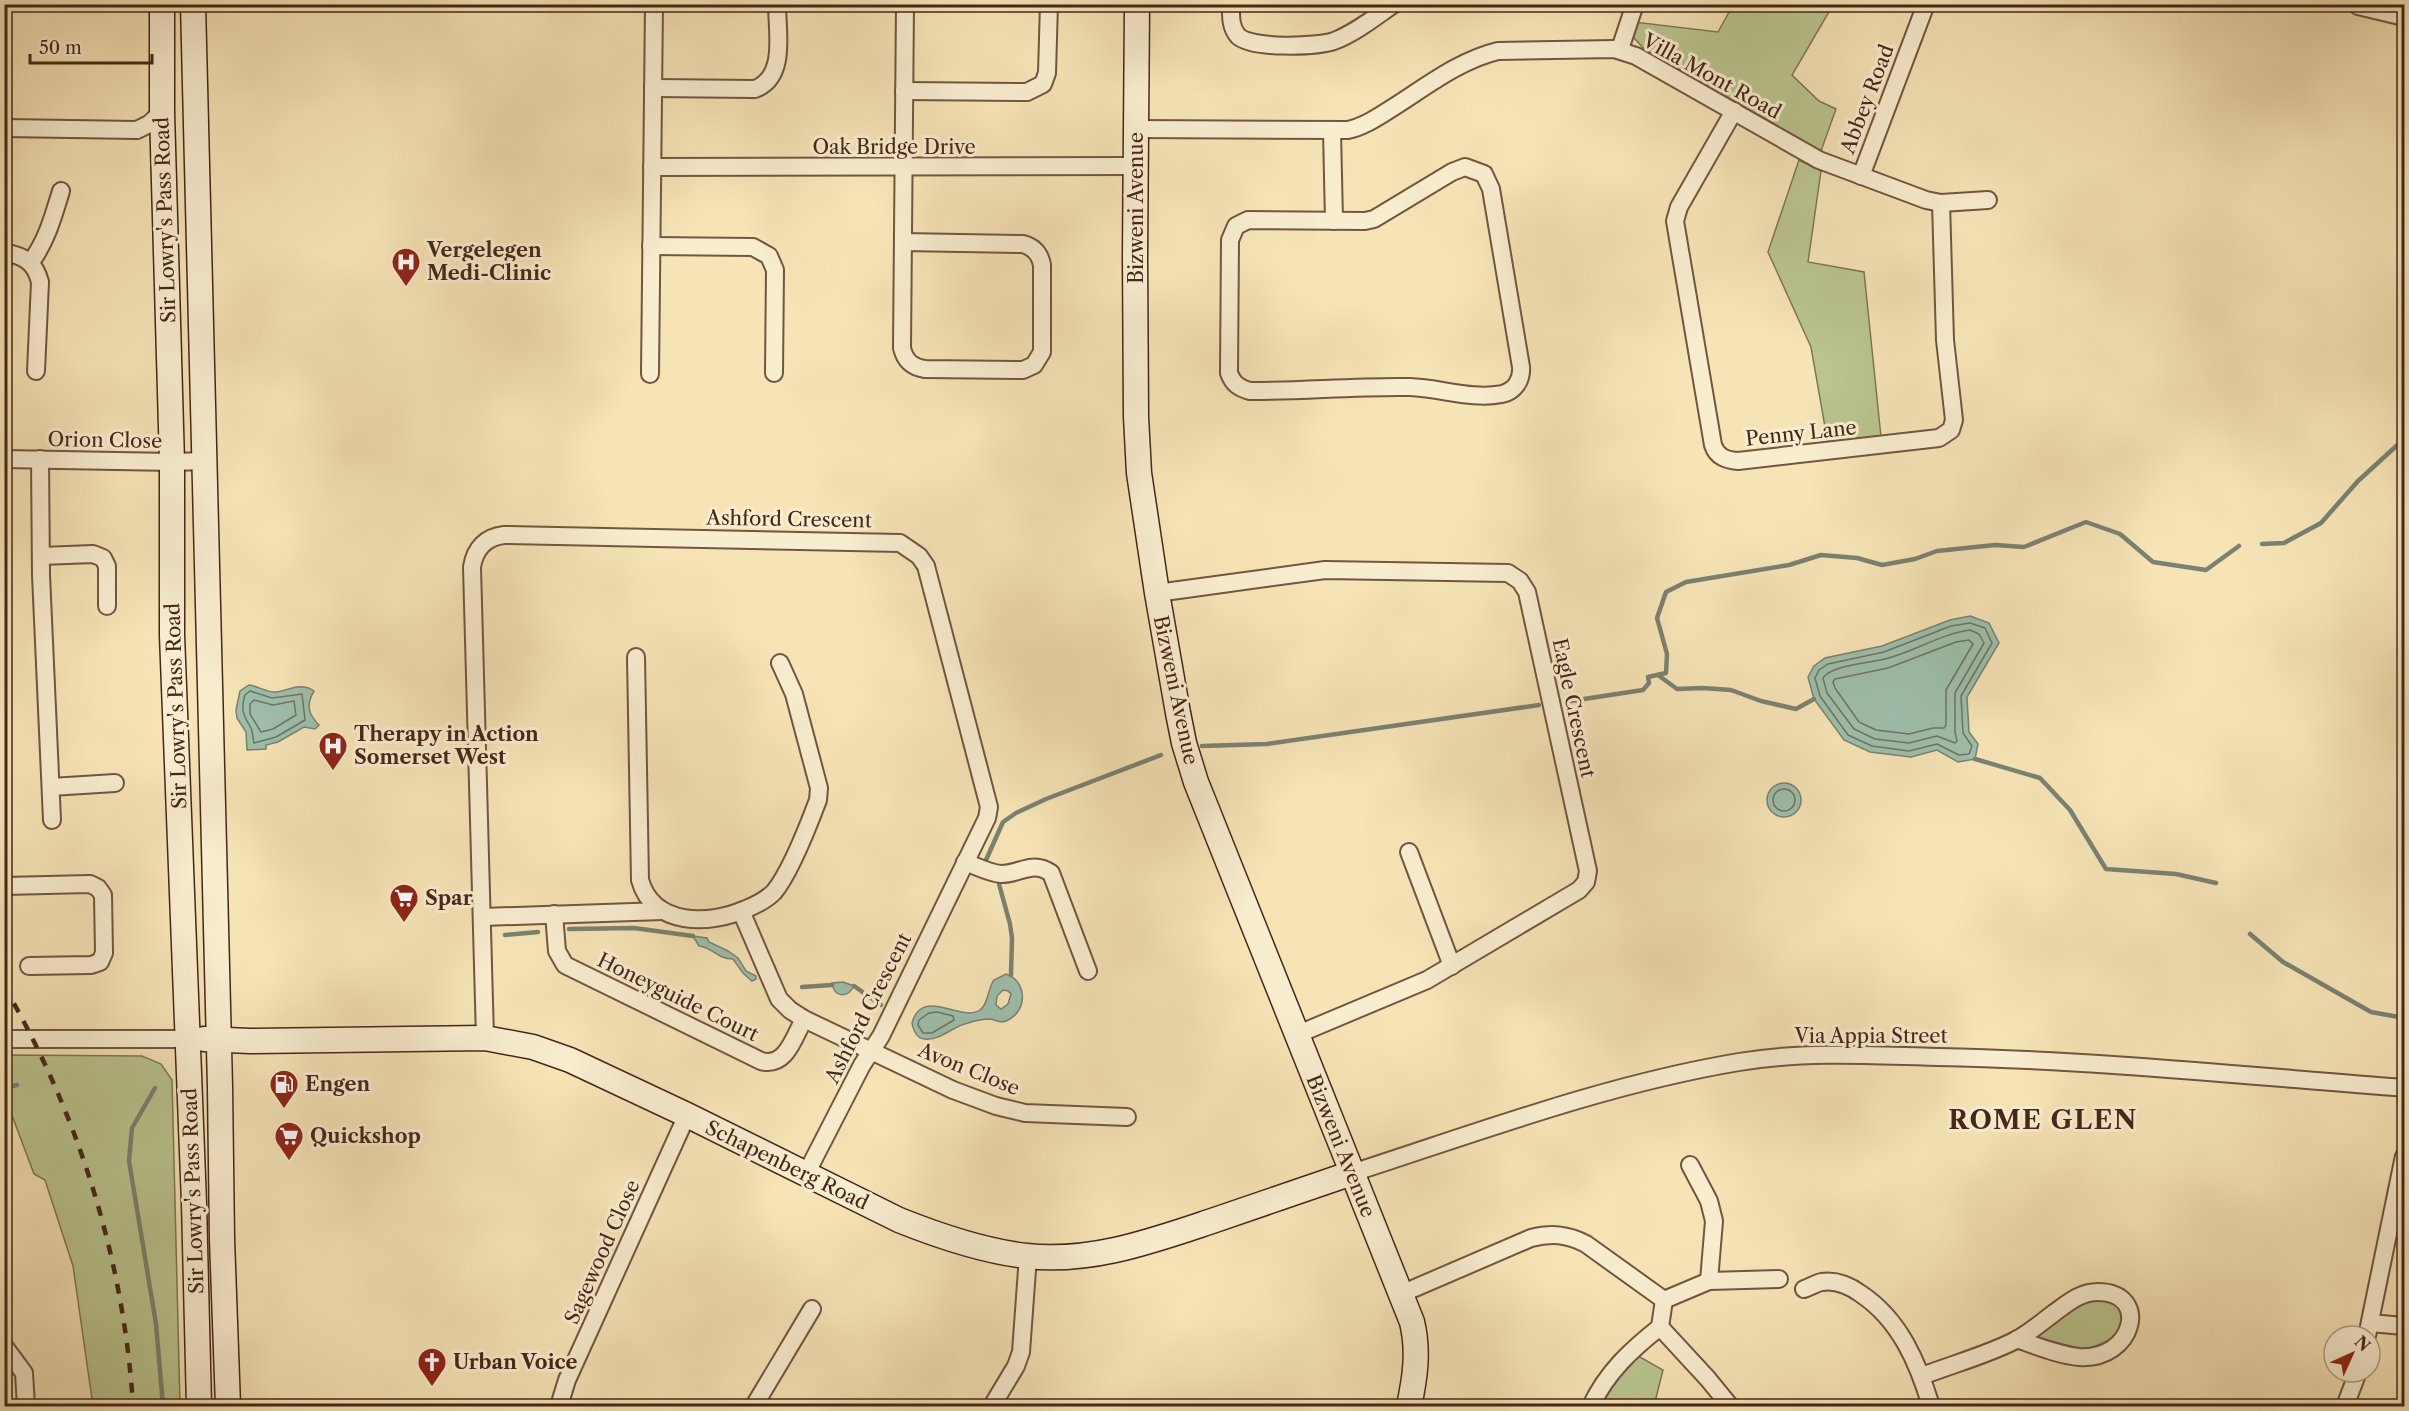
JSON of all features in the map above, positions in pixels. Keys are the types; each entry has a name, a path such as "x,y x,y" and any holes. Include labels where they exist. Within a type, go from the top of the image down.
{"main road":[{"name":"Sir Lowry's Pass Road","path":"162,4 162,112 172,462 172,635 196,1265 198,1407"},
{"name":"Sir Lowry's Pass Road","path":"193,4 197,219 206,460 222,1239 228,1407"},
{"name":"Bizweni Avenue","path":"1137,4 1136,417 1139,473 1157,593 1182,733 1193,772 1296,1035 1401,1293 1417,1341 1417,1357 1409,1407"},
{"name":"Schapenberg Road","path":"188,1039 250,1041 485,1038 521,1044 558,1055 928,1232 1000,1252 1028,1256 1087,1255 1137,1246 1352,1173"}],"street":[{"path":"650,374 654,4"},
{"path":"653,88 755,88 765,84 773,76 777,64 777,4"},
{"path":"903,242 1023,244 1033,248 1041,258 1042,265 1042,352 1036,362 1029,368 1017,370 925,369 910,363 902,348 905,4"},
{"path":"904,91 1027,92 1038,87 1047,73 1049,4"},
{"path":"1231,4 1232,26 1244,40 1258,44 1311,45 1335,40 1394,4"},
{"path":"1620,50 1635,4"},
{"name":"Abbey Road","path":"1861,176 1926,4"},
{"path":"2358,6 2404,17"},
{"name":"Villa Mont Road","path":"1136,129 1348,130 1366,124 1468,62 1487,53 1620,50 1636,56 1819,160 1926,200 1941,203 1988,200"},
{"name":"Penny Lane","path":"1734,111 1679,207 1675,221 1713,445 1723,458 1738,461 1939,438 1951,430 1954,420 1945,340 1941,203"},
{"path":"4,128 137,130 149,124 162,112"},
{"path":"1332,131 1334,221"},
{"name":"Oak Bridge Drive","path":"652,167 1135,166"},
{"path":"1471,167 1484,174 1491,189 1521,367 1520,379 1514,388 1503,393 1486,395 1413,387 1334,387 1308,391 1250,391 1238,387 1229,373 1230,240 1233,230 1248,220 1334,221 1365,221 1380,217 1459,168 1471,167"},
{"path":"31,262 49,231 61,191"},
{"path":"651,246 753,247 769,256 776,270 774,373"},
{"path":"4,252 19,255 31,262 40,282 36,371"},
{"name":"Orion Close","path":"4,459 172,462 206,460"},
{"path":"40,459 41,556 52,820"},
{"name":"Ashford Crescent","path":"485,1038 472,567 479,547 490,538 504,535 900,543 910,549 926,566 990,807 987,818 881,1036 806,1174"},
{"path":"41,556 93,554 103,558 107,566 107,606"},
{"name":"Eagle Crescent","path":"1157,593 1325,570 1501,573 1514,577 1524,586 1588,877 1579,890 1427,980 1296,1035"},
{"path":"636,657 640,880 646,894 663,911"},
{"path":"482,917 663,911 697,920 711,920 741,911 768,897 783,879 818,800 819,788 794,694 780,663"},
{"path":"51,787 115,783"},
{"path":"1409,852 1452,966"},
{"path":"965,862 992,873 1004,874 1037,866 1051,873 1088,971"},
{"path":"4,886 90,884 98,888 103,896 104,953 100,962 91,965 29,966"},
{"name":"Avon Close","path":"741,911 779,999 804,1019 953,1090 1010,1110 1127,1117"},
{"name":"Honeyguide Court","path":"555,914 557,951 566,965 761,1061 773,1062 783,1058 804,1019"},
{"path":"4,1039 188,1039"},
{"name":"Via Appia Street","path":"1352,1173 1587,1098 1739,1062 1787,1057 1917,1056 2051,1060 2404,1089"},
{"name":"Sagewood Close","path":"559,1407 567,1380 687,1115"},
{"path":"2370,1324 2404,1156"},
{"path":"1690,1165 1709,1201 1714,1221 1709,1281"},
{"path":"1401,1293 1531,1238 1552,1234 1586,1244 1664,1300"},
{"path":"992,1407 1019,1359 1028,1256"},
{"path":"1664,1300 1709,1281 1779,1279"},
{"path":"1804,1288 1823,1282 1838,1283 1852,1287 1868,1298 1888,1317 1907,1343 1922,1376 1931,1407"},
{"path":"1922,1376 2017,1339 2072,1300 2086,1293 2106,1292 2115,1295 2123,1300 2129,1311 2131,1323 2120,1344 2108,1352 2094,1356 2080,1357 2062,1354 2017,1339"},
{"path":"1591,1407 1599,1390 1621,1360 1660,1328 1664,1300"},
{"path":"754,1407 812,1309"},
{"path":"2382,1329 2404,1326"},
{"path":"1660,1328 1708,1379 1730,1407"},
{"path":"4,1346 24,1374 26,1407"},
{"path":"2345,1407 2354,1384"}],"green space":[{"path":"1733,5 1833,5 1792,75 1819,101 1836,109 1821,151 1645,50 1634,38 1634,22 1718,32"},
{"path":"1799,160 1821,171 1808,262 1864,272 1881,437 1828,444 1811,347 1768,252"},
{"path":"5,1055 142,1056 161,1064 172,1080 180,1406 93,1406 73,1266 45,1180 34,1174 10,1110"},
{"path":"2095,1299 2115,1302 2125,1316 2115,1338 2086,1350 2039,1338 2039,1334 2082,1302"},
{"path":"1631,1356 1640,1357 1663,1370 1654,1406 1595,1406"}],"water":[{"path":"1970,616 1989,623 1999,643 1967,697 1969,732 1978,744 1975,759 1958,762 1937,750 1911,757 1870,752 1844,740 1814,699 1808,677 1814,666 1825,658 1882,646 1950,620"},
{"path":"249,685 273,692 295,687 309,688 314,691 309,709 319,725 315,729 304,727 278,742 266,745 266,749 247,750 246,732 237,718 236,710 240,691"},
{"path":"1784,783 1796,788 1801,800 1796,812 1784,817 1772,812 1767,800 1772,788"},
{"path":"693,936 707,938 709,942 728,951 738,958 746,971 756,976 756,979 752,981 733,959 699,946"},
{"path":"1006,974 1018,983 1021,989 1022,1003 1015,1015 1008,1020 1001,1022 987,1019 973,1022 931,1039 922,1039 916,1034 912,1023 917,1012 924,1007 933,1006 972,1013 980,1010 985,1004 994,980","holes":["1003,990 1011,994 1008,1004 1001,1009 996,1005 997,996"]},
{"path":"843,982 854,986 848,993 841,995 835,991 832,983"}],"waterway":[{"path":"2262,544 2284,543 2321,523 2358,481 2404,439"},
{"path":"1571,701 1643,690 1649,683 1648,677 1666,673 1667,654 1657,618 1666,592 1686,582 1789,565 1821,555 1857,558 1882,565 1915,559 1937,551 1995,545 2024,547 2086,522 2120,534 2153,562 2206,570 2239,546"},
{"path":"1658,675 1677,689 1731,690 1761,701 1796,709 1814,699"},
{"path":"1202,746 1267,744 1539,705"},
{"path":"986,860 1003,822 1016,813 1046,799 1161,755"},
{"path":"1975,759 2040,778 2070,810 2106,869 2176,874 2216,883"},
{"path":"999,884 1012,938 1011,975"},
{"path":"569,929 634,928 693,936"},
{"path":"505,935 538,932"},
{"path":"2250,934 2283,962 2371,1012 2404,1018"},
{"path":"802,987 832,985"},
{"path":"854,986 881,1005"},
{"path":"4,1088 17,1085"},
{"path":"155,1088 132,1128 129,1161 156,1324 163,1406"}],"railway":[{"path":"4,986 54,1085 93,1188 108,1242 119,1296 128,1351 133,1406"}],"place":[{"name":"Vergelegen Medi-Clinic","path":"406,288"},
{"name":"Therapy in Action Somerset West","path":"333,772"},
{"name":"Spar","path":"404,924"},
{"name":"Engen","path":"284,1110"},
{"name":"Quickshop","path":"289,1162"},
{"name":"Urban Voice","path":"432,1388"}],"district":[{"name":"ROME GLEN","path":"2043,1120"}]}
